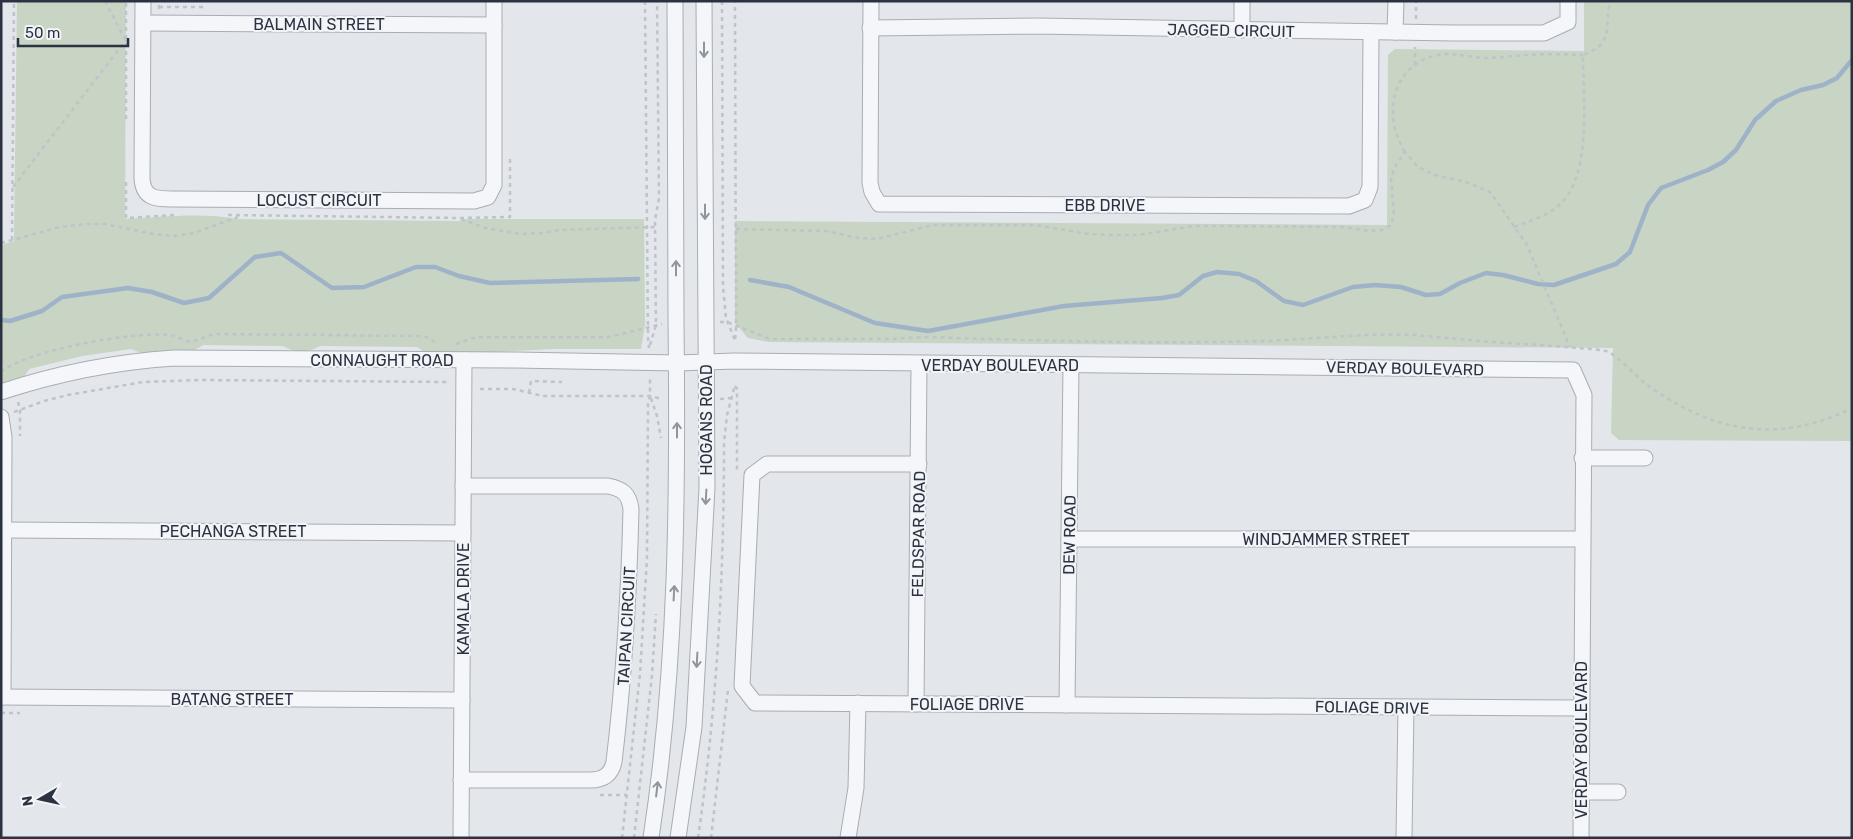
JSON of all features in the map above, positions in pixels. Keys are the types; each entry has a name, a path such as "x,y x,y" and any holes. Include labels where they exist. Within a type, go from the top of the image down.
{"street":[{"name":"LOCUST CIRCUIT","path":"144,1 142,178 144,189 151,196 159,199 474,201 488,197 494,185 494,1"},
{"name":"HOGANS ROAD","path":"651,838 664,719 676,539 675,1"},
{"name":"HOGANS ROAD","path":"678,838 694,727 706,488 704,1"},
{"name":"EBB DRIVE","path":"871,1 870,183 872,192 879,204 1349,206 1365,200 1370,187 1371,32"},
{"path":"1242,1 1242,30"},
{"path":"1395,32 1396,1"},
{"name":"JAGGED CIRCUIT","path":"870,28 1038,26 1544,33 1568,22 1568,1"},
{"name":"BALMAIN STREET","path":"143,31 159,23 494,25"},
{"name":"CONNAUGHT ROAD","path":"1,392 74,371 122,362 149,360 208,358 677,363 767,362"},
{"name":"KAMALA DRIVE","path":"461,838 464,360"},
{"name":"VERDAY BOULEVARD","path":"767,362 1572,370 1584,395 1580,838"},
{"name":"FELDSPAR ROAD","path":"916,704 919,364"},
{"name":"DEW ROAD","path":"1068,705 1071,365"},
{"path":"2,697 4,437 6,415"},
{"path":"1582,458 1645,458"},
{"name":"FOLIAGE DRIVE","path":"919,464 766,464 752,475 742,686 755,702 1581,708"},
{"name":"TAIPAN CIRCUIT","path":"462,780 590,780 602,779 611,772 614,762 622,691 629,593 631,509 625,492 608,486 463,486"},
{"name":"PECHANGA STREET","path":"4,530 463,533"},
{"name":"WINDJAMMER STREET","path":"1069,540 1582,539"},
{"name":"BATANG STREET","path":"2,697 462,700"},
{"path":"848,838 856,788 858,703"},
{"path":"1404,838 1406,707"},
{"path":"1581,792 1618,792"}],"path":[{"path":"12,240 14,1"},
{"path":"105,1 126,40"},
{"path":"159,1 159,23"},
{"path":"645,1 646,227 649,346 656,325 655,227 659,198 657,1"},
{"path":"722,1 723,287 726,318 735,340 735,1"},
{"path":"1405,152 1399,142 1393,123 1392,109 1399,84 1405,74 1418,63 1436,55 1450,53 1482,58 1545,54 1583,55 1596,51 1606,40 1610,1"},
{"path":"13,187 126,40 143,31"},
{"path":"1514,226 1541,218 1558,206 1575,184 1583,153 1583,55"},
{"path":"1,243 60,227 84,224 105,224 153,234 175,236 194,233 239,216 460,218 485,228 522,234 559,230 655,227"},
{"path":"1522,235 1570,347"},
{"path":"1,372 15,363 48,352 95,342 152,335 169,334 191,342 214,334 417,336 426,337 439,344"},
{"path":"6,415 44,401 68,395 143,382 200,380 448,382 448,360"},
{"path":"529,393 531,381 562,382"},
{"path":"698,838 715,683 723,551 724,443 727,415 735,385"},
{"path":"480,389 513,389 543,396 650,396 677,399"},
{"path":"650,396 657,416 661,439"},
{"path":"706,398 731,398"},
{"path":"634,838 652,675 656,607"},
{"path":"18,713 19,698"}],"green space":[{"path":"17,1 126,1 125,219 196,215 238,219 459,221 468,219 644,219 645,325 641,349 552,349 426,353 417,347 320,346 302,351 292,350 283,346 203,345 195,350 141,353 131,349 82,356 29,369 24,377 1,385 1,245 14,241"},
{"path":"1584,1 1852,1 1852,441 1619,440 1611,433 1613,348 769,342 748,338 735,323 735,221 1387,225 1388,55 1395,49 1584,51"}],"waterway":[{"path":"750,280 789,287 875,323 928,331 1064,306 1179,295 1203,276 1217,272 1239,274 1256,281 1284,301 1303,305 1353,287 1375,285 1401,287 1426,295 1440,294 1460,283 1486,273 1503,275 1538,284 1554,285 1616,264 1630,252 1648,205 1661,188 1708,170 1723,162 1736,150 1755,120 1776,101 1801,90 1823,85 1837,78 1852,60"},
{"path":"1,320 10,321 42,311 62,297 128,288 152,292 184,303 209,298 255,257 281,253 332,288 364,287 416,267 435,267 459,276 490,283 638,279"}]}
